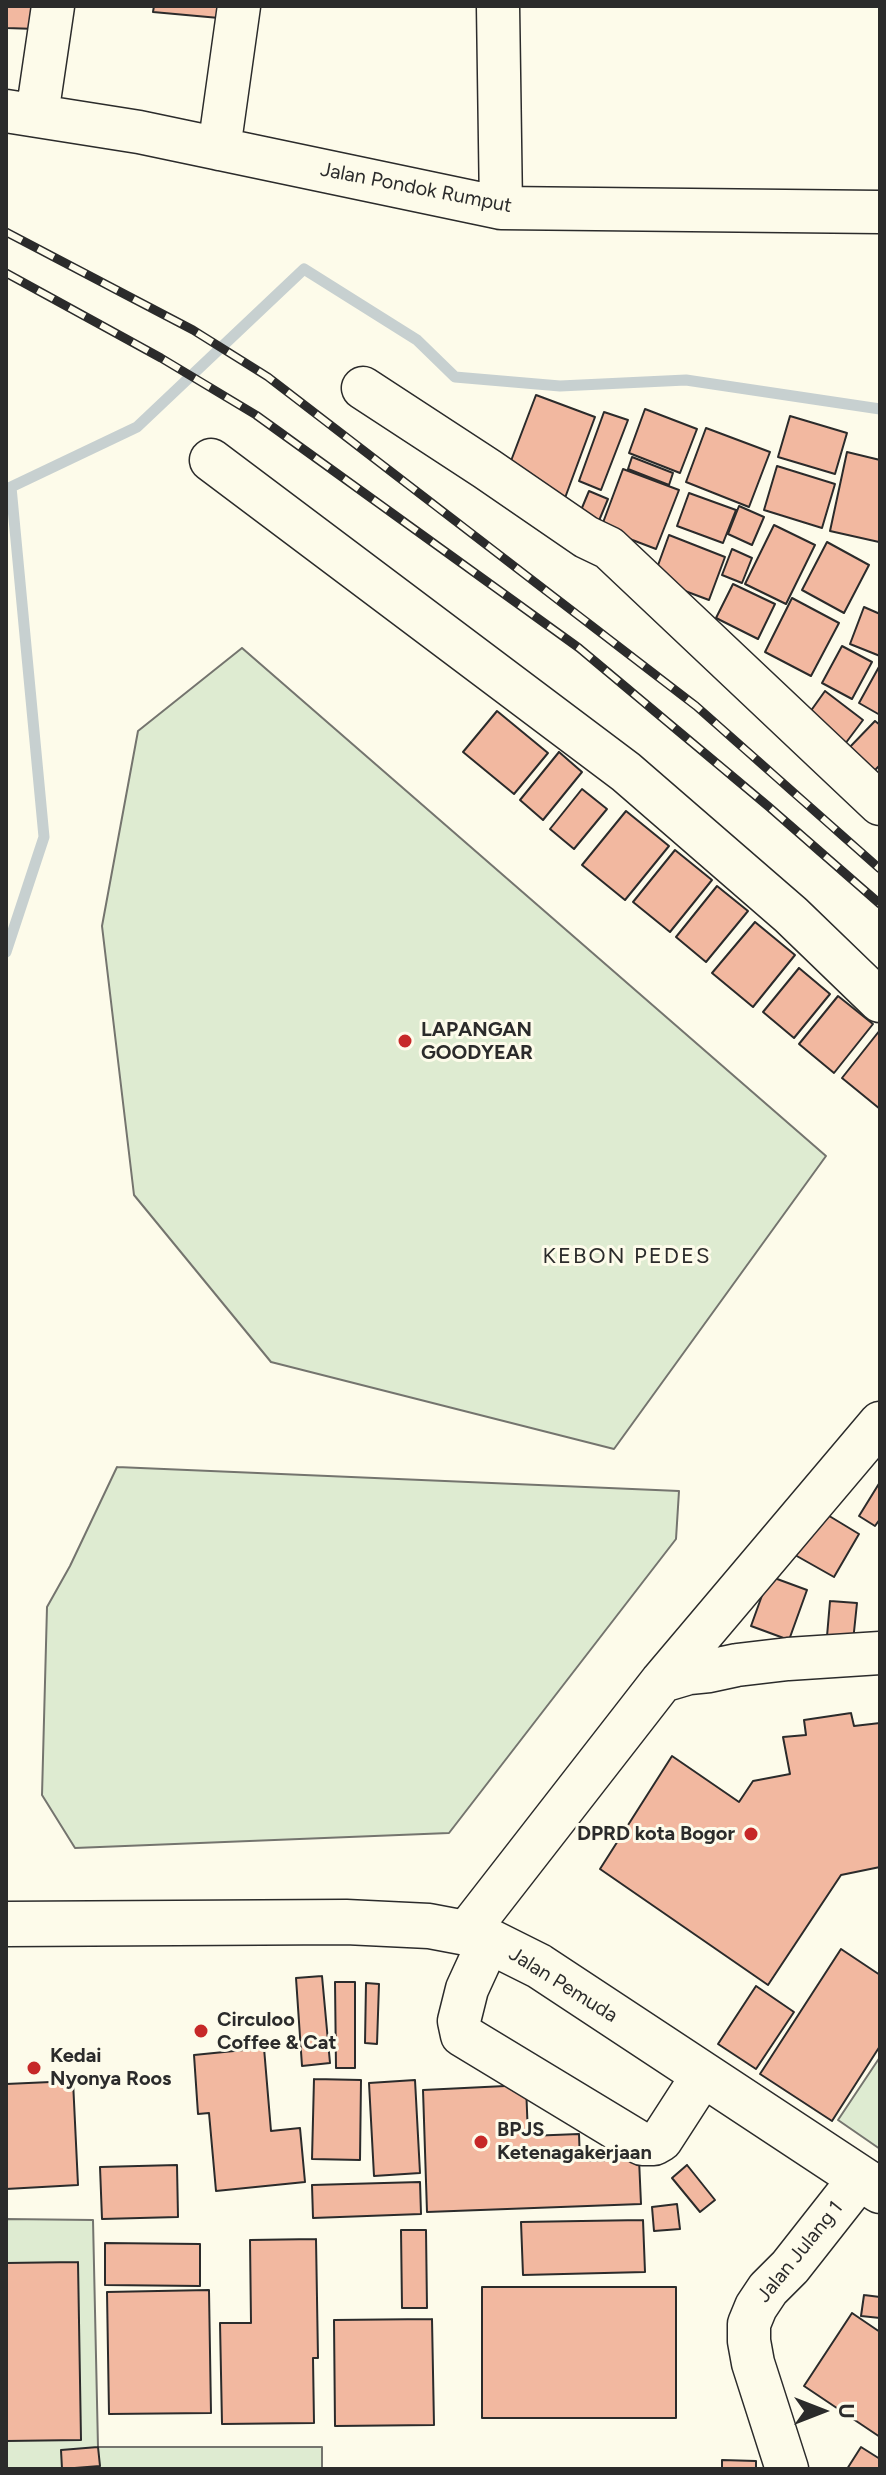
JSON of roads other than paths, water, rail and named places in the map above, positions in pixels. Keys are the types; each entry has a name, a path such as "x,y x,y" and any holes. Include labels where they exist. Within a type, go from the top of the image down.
{"main road":[{"name":"Jalan Pemuda","path":"6,1924 346,1922 429,1926 478,1937 539,1966 870,2184"}],"street":[{"path":"22,113 53,6"},
{"path":"219,149 239,6"},
{"path":"498,6 501,208"},
{"name":"Jalan Pondok Rumput","path":"22,113 139,132 501,208 880,212"},
{"path":"363,388 586,537 609,548 880,804"},
{"path":"211,460 626,772 791,915 880,1001"},
{"path":"703,2075 661,2140 654,2144 642,2144 462,2035 459,2021 478,1937 662,1681 880,1423"},
{"path":"662,1681 737,1665 880,1653"},
{"name":"Jalan Julang 1","path":"787,2469 753,2363 749,2324 768,2289 870,2184"}],"waterway":[{"path":"6,952 44,837 11,487 137,427 304,269 417,340 455,377 560,386 686,380 880,409"}],"railway":[{"path":"6,232 193,330 268,377 696,706 880,869"},
{"path":"6,273 161,358 256,415 579,648 880,904"}],"place":[{"name":"LAPANGAN GOODYEAR","path":"405,1041"},
{"name":"DPRD kota Bogor","path":"751,1834"},
{"name":"Circuloo Coffee & Cat","path":"201,2031"},
{"name":"Kedai Nyonya Roos","path":"34,2068"},
{"name":"BPJS Ketenagakerjaan","path":"481,2142"}],"district":[{"name":"KEBON PEDES","path":"627,1257"}]}
